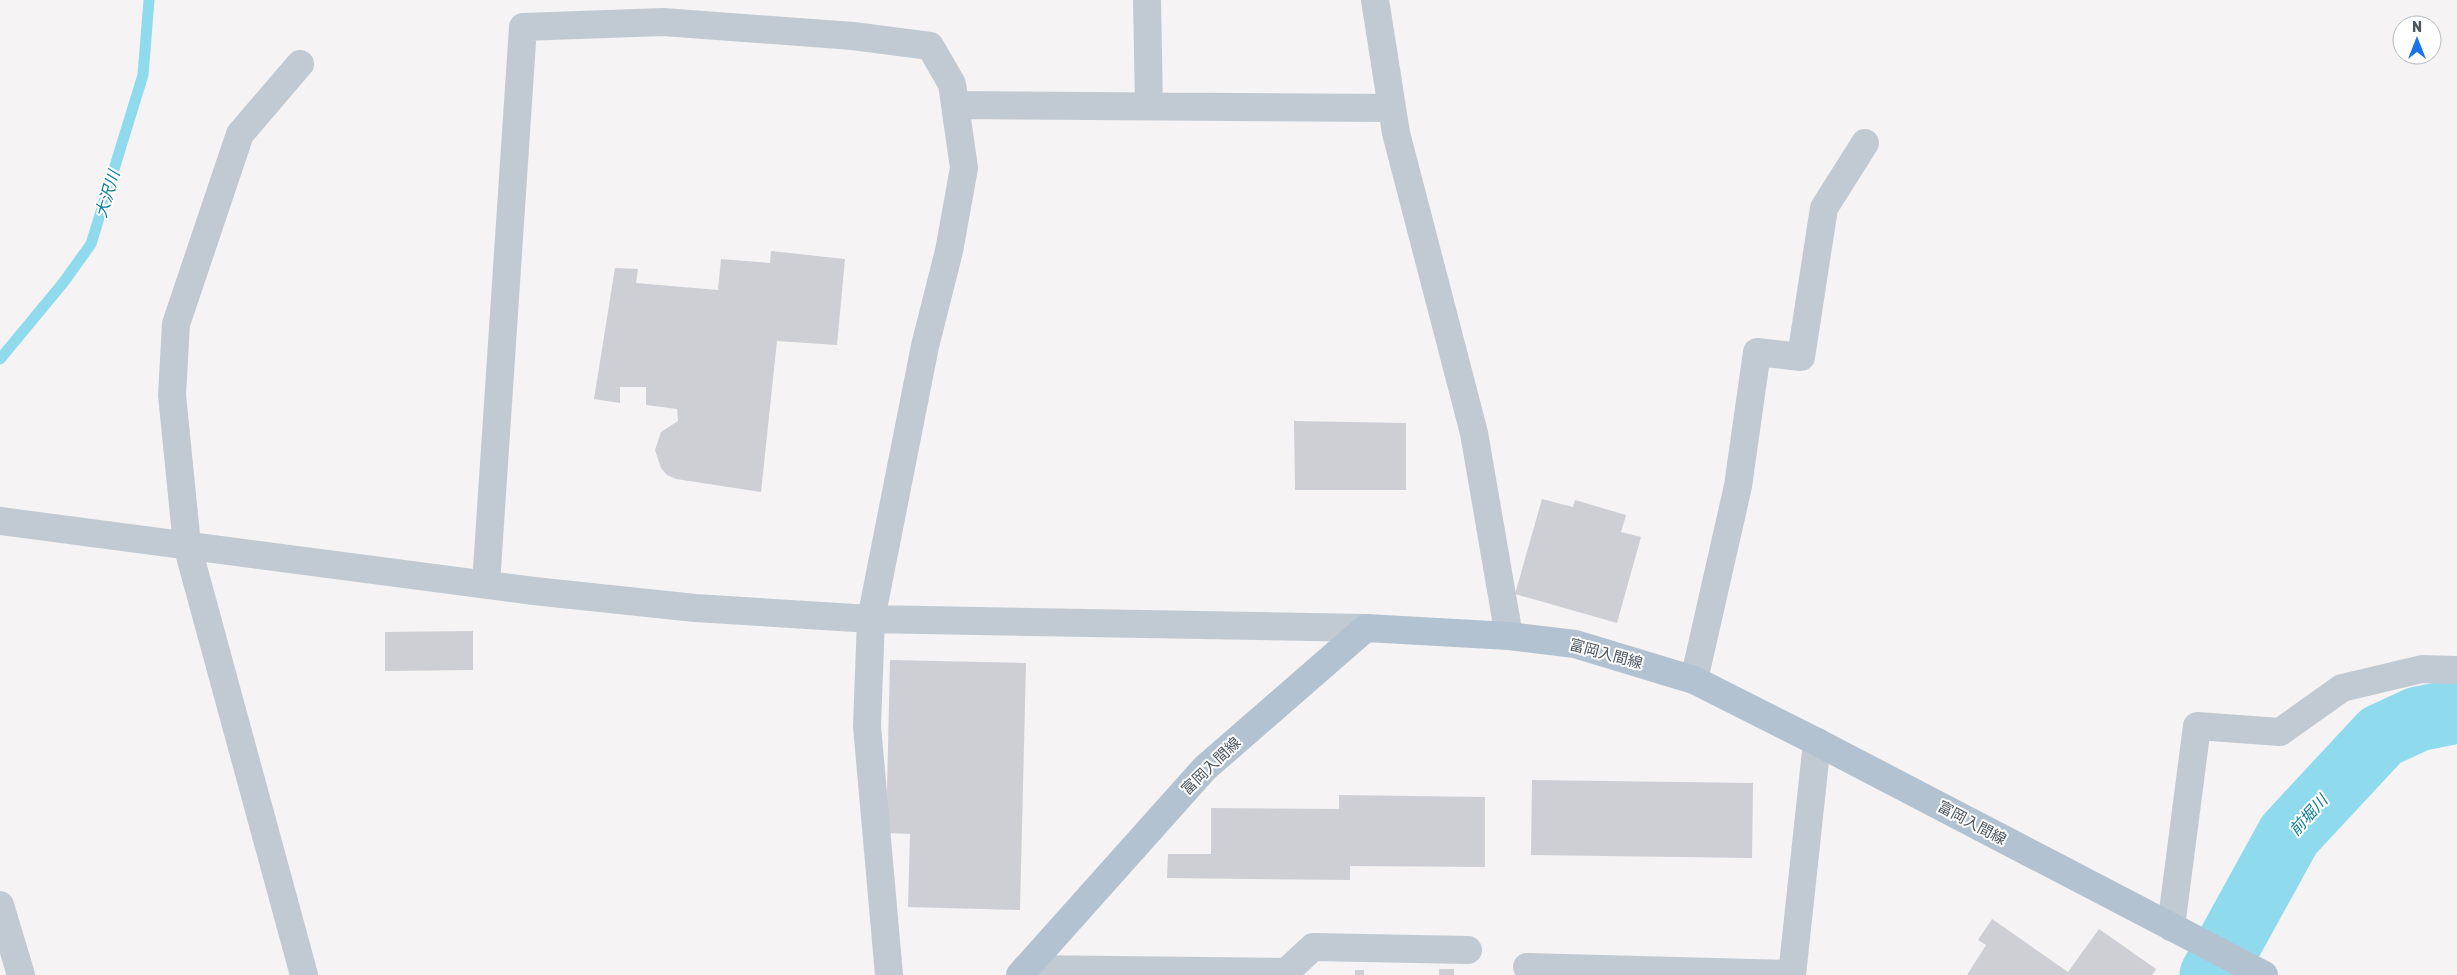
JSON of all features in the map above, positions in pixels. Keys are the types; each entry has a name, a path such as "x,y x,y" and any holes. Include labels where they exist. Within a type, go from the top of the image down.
{"main road":[{"name":"富岡入間線","path":"1022,972 1205,768 1366,628 1509,636 1575,644 1694,680 2254,969"}],"street":[{"path":"1147,0 1149,106"},
{"path":"1375,0 1396,133 1474,434 1509,636"},
{"path":"486,584 523,27 663,22 853,36 930,46 952,84 964,168 949,251 925,346 872,619 866,726 889,975"},
{"path":"300,64 240,134 176,324 172,395 187,546 304,975"},
{"path":"955,105 1392,108"},
{"path":"1694,680 1738,486 1757,352 1801,357 1824,208 1865,144"},
{"path":"0,521 486,584 695,608 872,619 1366,628"},
{"path":"2171,927 2197,726 2280,732 2342,688 2422,669 2457,670"},
{"path":"1526,967 1792,974 1817,742"},
{"path":"0,905 21,975"},
{"path":"1022,972 1286,972 1313,947 1468,950"}],"building":[{"path":"771,251 845,259 837,345 777,341 761,492 676,479 667,475 661,468 655,450 661,432 678,421 677,409 646,405 646,387 620,387 620,403 594,399 615,268 638,269 636,283 718,290 721,259 770,263"},
{"path":"1294,421 1406,423 1406,490 1295,490"},
{"path":"1542,499 1573,507 1575,500 1626,515 1621,532 1641,537 1617,623 1515,594"},
{"path":"473,631 473,670 385,671 385,632"},
{"path":"890,660 1026,663 1020,910 908,907 910,834 886,833"},
{"path":"1532,780 1753,783 1752,858 1531,855"},
{"path":"1339,795 1485,797 1485,867 1350,866 1350,880 1167,878 1168,854 1211,854 1211,808 1339,809"},
{"path":"1992,919 2068,972 2099,929 2156,969 2152,975 1967,975 1986,945 1978,940"},
{"path":"1439,969 1454,969 1454,975 1439,975"},
{"path":"1355,970 1364,970 1364,975 1355,975"}],"waterway":[{"name":"大沢川","path":"0,359 63,283 91,244 143,75 149,0"},
{"name":"前堀川","path":"2212,975 2289,835 2381,736 2418,719 2457,711"}]}
